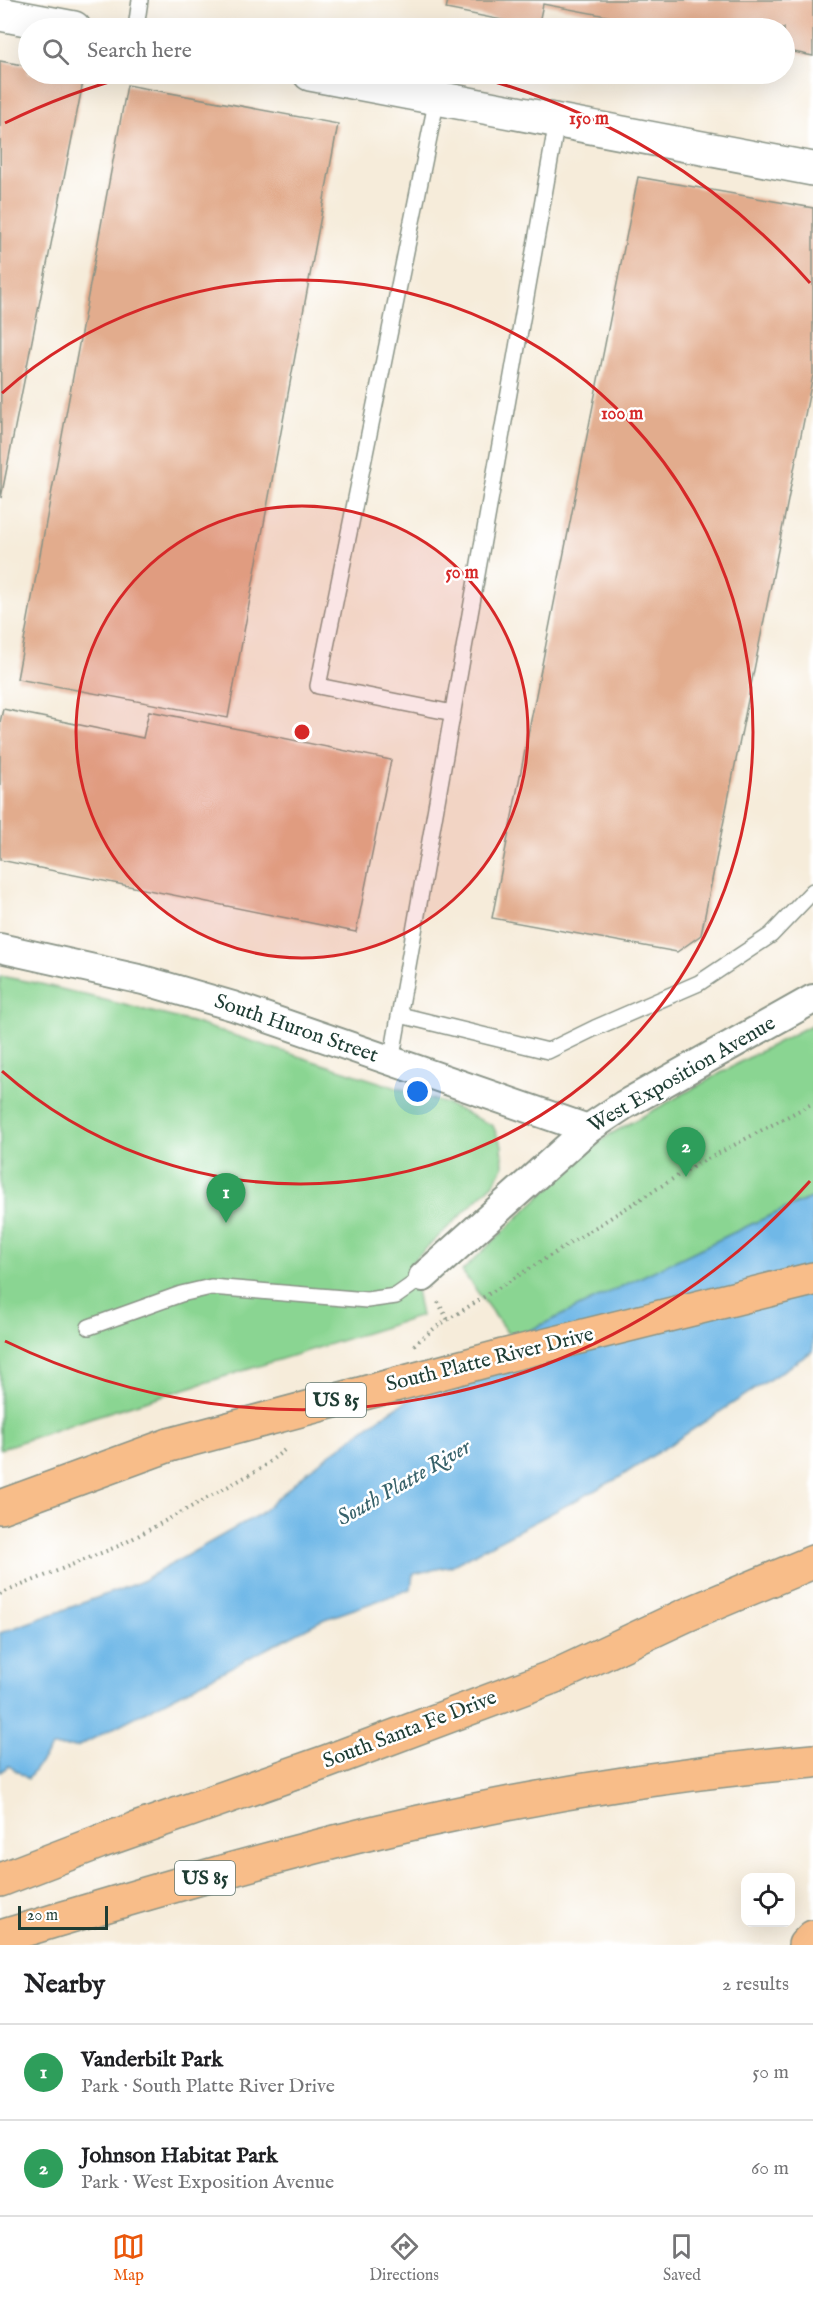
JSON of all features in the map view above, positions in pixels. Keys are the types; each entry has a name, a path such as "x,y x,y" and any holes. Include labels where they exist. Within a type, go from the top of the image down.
{"main road":[{"name":"South Platte River Drive","path":"0,1507 169,1445 417,1378 813,1279"},
{"name":"South Santa Fe Drive","path":"0,1880 558,1675 684,1616 813,1562"},
{"name":"US 85","path":"0,1937 284,1855 411,1824 525,1800 620,1784 813,1761"},
{"path":"805,1945 813,1937"}],"street":[{"path":"0,14 21,18"},
{"path":"362,84 813,169"},
{"name":"South Huron Street","path":"0,948 174,988 233,1006 588,1129"},
{"name":"West Exposition Avenue","path":"423,1277 588,1129 624,1104 813,999"}],"lane":[{"path":"137,18 140,0"},
{"path":"436,98 318,686 453,713"},
{"path":"391,1062 557,121"},
{"path":"400,1015 548,1051 699,983 771,935 813,891"},
{"path":"89,1327 181,1294 211,1287 367,1300 396,1296 423,1277"}],"green space":[{"path":"0,976 192,1022 447,1104 493,1126 502,1146 503,1167 494,1183 411,1263 421,1316 90,1418 0,1449"},
{"path":"813,1024 813,1197 512,1339 462,1271 580,1158 609,1135"}],"water":[{"name":"South Platte River","path":"813,1197 813,1351 620,1477 451,1566 413,1574 411,1589 320,1621 77,1747 52,1747 28,1779 9,1766 0,1772 0,1633 140,1582 260,1514 309,1470 378,1419 449,1374 512,1339"}],"building":[{"path":"448,0 813,0 813,56 795,52 795,18 617,18 543,4 540,18 492,18 446,9"},
{"path":"0,61 18,64 18,84 83,84 1,498"},
{"path":"127,85 338,124 228,718 17,679"},
{"path":"638,177 813,208 813,375 701,935 677,952 492,918"},
{"path":"3,709 143,738 149,711 391,760 356,932 0,860 0,722"}],"place":[{"name":"Johnson Habitat Park","path":"686,1177"},
{"name":"Vanderbilt Park","path":"226,1223"}]}
